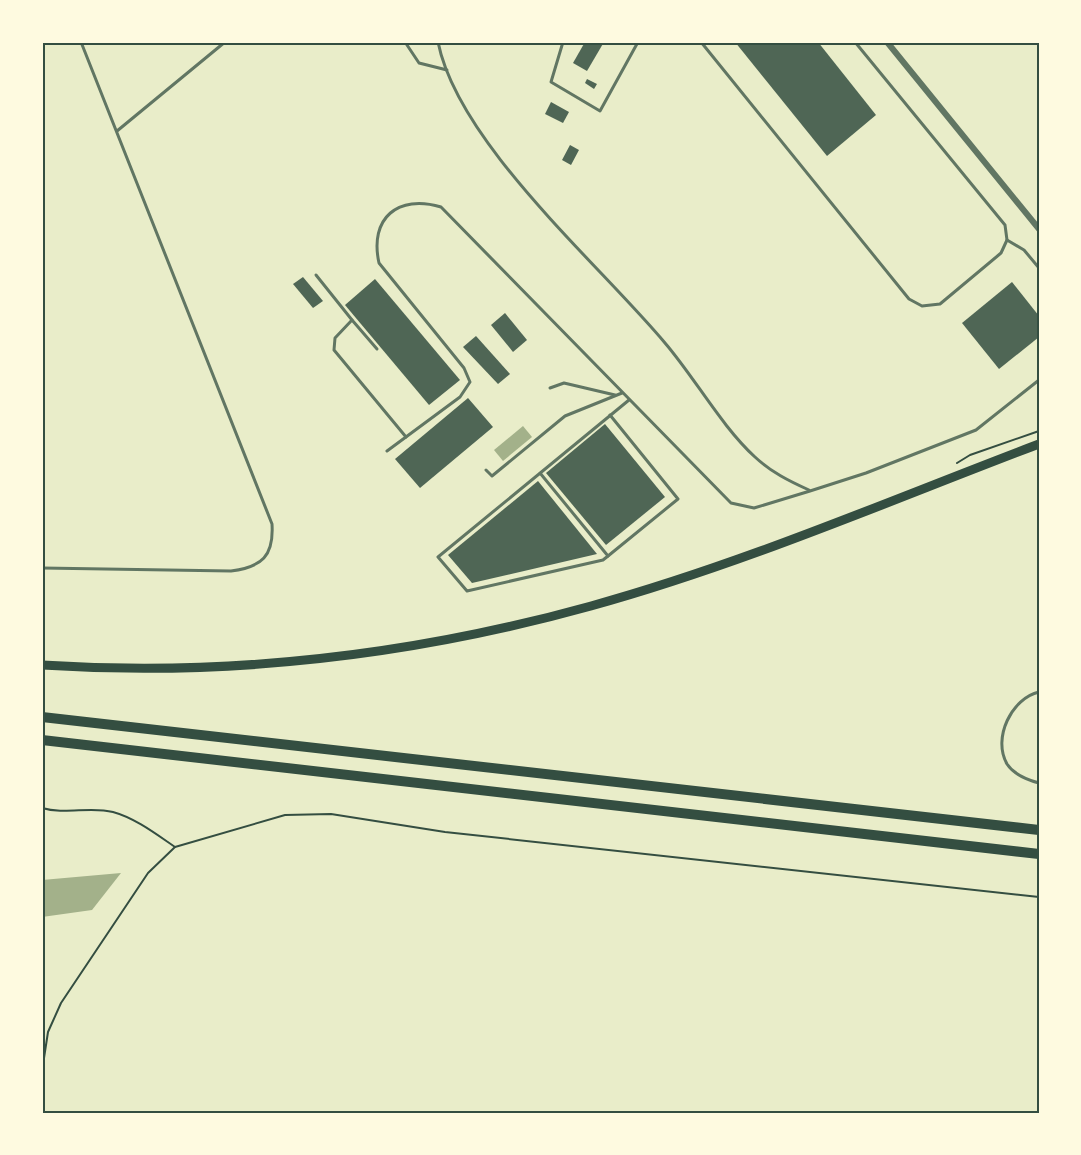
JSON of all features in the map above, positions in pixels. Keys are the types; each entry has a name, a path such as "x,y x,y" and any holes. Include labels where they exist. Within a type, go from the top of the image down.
{"highway":[{"path":"42,717 1039,830"},
{"path":"42,740 1039,854"}],"main road":[{"path":"42,665 142,669 310,662 392,650 515,626 593,606 677,579 1039,444"}],"street":[{"path":"887,42 1039,229"}],"lane":[{"path":"42,568 231,572 250,569 264,559 273,542 272,524 81,42"},
{"path":"117,131 225,42"},
{"path":"405,42 419,63 447,70"},
{"path":"438,42 447,70 468,111 517,179 665,343 753,455 782,477 810,491"},
{"path":"563,42 551,82 600,111 638,42"},
{"path":"701,42 909,299 922,306 940,304 1001,253 1007,240 1005,225 855,42"},
{"path":"387,451 460,397 470,382 464,368 379,263 375,246 377,232 386,217 403,206 423,201 441,207 731,503 754,508 867,473 976,430 1039,380"},
{"path":"1007,240 1023,250 1039,268"},
{"path":"316,275 376,349"},
{"path":"352,320 335,338 334,350 405,437"},
{"path":"549,388 564,383 616,396"},
{"path":"486,470 492,477 565,417 622,393"},
{"path":"610,415 678,499 603,560 467,591 438,557 540,472 610,415 629,400"},
{"path":"540,472 608,556"},
{"path":"1039,692 1029,694 1010,714 1002,739 1007,764 1026,780 1039,783"}],"path":[{"path":"951,467 970,455 1039,431"},
{"path":"42,808 52,811 112,812 144,826 175,847"},
{"path":"42,1071 48,1032 61,1003 148,873 175,847 285,816 331,814 445,832 1039,897"}],"shaded area":[{"path":"523,426 532,437 503,461 494,450"},
{"path":"121,873 92,910 42,917 42,880"}],"building":[{"path":"585,42 604,42 587,71 573,63"},
{"path":"735,42 818,42 876,115 827,156"},
{"path":"587,79 597,84 594,89 585,83"},
{"path":"551,102 569,112 563,123 545,114"},
{"path":"570,145 579,150 571,165 562,160"},
{"path":"303,277 323,301 313,308 293,284"},
{"path":"375,279 460,380 429,405 345,305"},
{"path":"1012,282 1039,316 1039,337 999,369 962,323"},
{"path":"505,313 527,340 513,352 491,325"},
{"path":"476,336 510,374 498,384 463,347"},
{"path":"468,398 493,427 420,488 395,459"},
{"path":"605,424 665,497 606,545 546,473"},
{"path":"538,481 597,554 472,583 448,555"}]}
